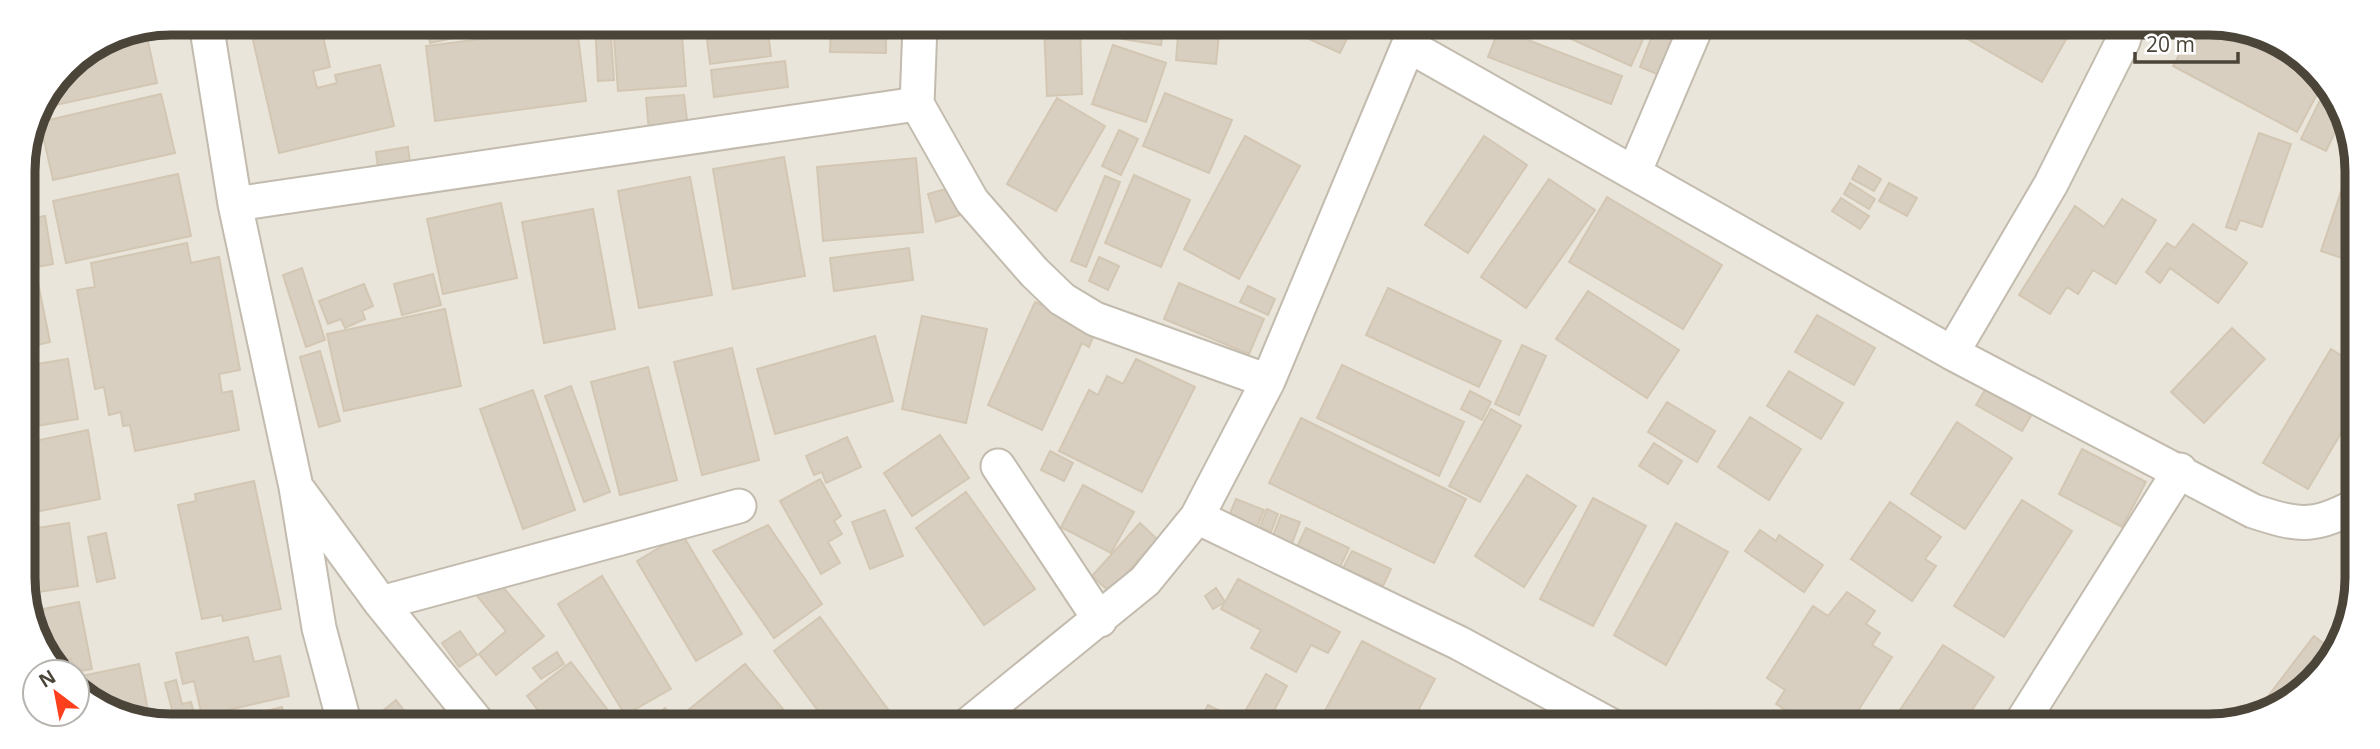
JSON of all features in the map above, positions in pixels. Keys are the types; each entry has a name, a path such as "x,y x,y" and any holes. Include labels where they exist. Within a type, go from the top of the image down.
{"street":[{"path":"208,35 235,204 296,487 319,628 342,714"},
{"path":"920,35 917,104 972,201 1004,240 1062,299 1095,319 1268,380"},
{"path":"1634,173 1693,35"},
{"path":"1952,353 2051,184 2125,35"},
{"path":"1003,713 1145,581 1197,517 1268,380 1413,36 1634,173 1952,353 2180,470 2253,511 2285,521 2316,523 2345,510"},
{"path":"235,204 917,104"},
{"path":"998,466 1100,620"},
{"path":"2028,714 2180,470"},
{"path":"296,487 381,603 471,714"},
{"path":"381,603 575,553 739,506"},
{"path":"1197,517 1459,643 1591,714"}],"shaded area":[{"path":"171,35 2209,35 2227,36 2261,45 2285,58 2311,81 2322,95 2338,127 2345,171 2344,596 2335,630 2311,668 2277,696 2244,709 2218,714 171,714 136,709 103,696 91,688 91,658 61,658 42,622 36,596 35,162 45,119 63,88 95,58 127,42"}],"building":[{"path":"323,35 330,67 313,71 317,88 337,83 335,75 380,65 394,126 279,153 252,36"},
{"path":"428,35 467,35 430,43"},
{"path":"513,35 578,35 586,101 435,121 426,46"},
{"path":"596,35 611,35 614,80 598,81"},
{"path":"614,35 682,35 686,86 618,91"},
{"path":"706,35 768,35 771,56 710,64"},
{"path":"831,35 886,35 886,53 830,52"},
{"path":"1044,35 1080,35 1082,94 1047,96"},
{"path":"1123,35 1162,35 1161,45 1122,39"},
{"path":"1178,35 1219,35 1216,64 1176,60"},
{"path":"1300,35 1349,35 1340,53"},
{"path":"1497,35 1515,35 1622,76 1611,104 1488,57"},
{"path":"1562,35 1645,35 1631,66"},
{"path":"1652,35 1681,35 1664,77 1640,67"},
{"path":"1961,35 2068,35 2042,82"},
{"path":"2190,35 2227,36 2261,45 2285,58 2319,91 2297,132 2173,66"},
{"path":"147,37 157,83 52,106 63,88 95,58 127,42"},
{"path":"1113,45 1166,63 1146,122 1092,104"},
{"path":"785,61 788,87 714,97 711,70"},
{"path":"1165,93 1232,120 1209,173 1143,146"},
{"path":"161,94 175,153 53,180 42,130 44,121"},
{"path":"684,95 688,128 649,132 646,98"},
{"path":"2322,96 2338,127 2326,151 2301,139"},
{"path":"1057,98 1105,126 1056,211 1007,184"},
{"path":"1119,130 1138,139 1121,175 1102,166"},
{"path":"2259,133 2291,144 2262,227 2240,220 2236,230 2226,227"},
{"path":"1245,136 1300,166 1239,279 1184,249"},
{"path":"1484,136 1527,165 1468,253 1425,225"},
{"path":"408,147 410,163 378,168 376,152"},
{"path":"784,157 805,276 733,289 713,169"},
{"path":"916,158 923,232 823,241 817,167"},
{"path":"1859,166 1881,179 1874,191 1852,179"},
{"path":"178,174 191,236 66,263 53,201"},
{"path":"1134,175 1190,200 1161,267 1105,243"},
{"path":"1105,176 1120,182 1086,267 1071,261"},
{"path":"690,177 712,295 639,308 618,191"},
{"path":"1549,179 1595,210 1526,308 1481,277"},
{"path":"2345,180 2345,259 2321,251"},
{"path":"1850,183 1875,199 1869,209 1844,194"},
{"path":"1889,183 1917,198 1907,216 1879,201"},
{"path":"953,187 960,215 936,222 928,194"},
{"path":"1607,197 1722,265 1683,329 1569,262"},
{"path":"1841,198 1869,216 1860,229 1832,211"},
{"path":"2122,199 2156,220 2116,284 2093,270 2078,294 2067,287 2050,314 2019,295 2075,206 2104,227"},
{"path":"501,203 517,278 443,294 427,219"},
{"path":"593,209 615,329 544,343 522,222"},
{"path":"45,216 53,264 35,267 35,218"},
{"path":"2193,224 2247,263 2218,303 2170,268 2160,283 2146,272 2167,243 2175,248"},
{"path":"187,243 191,263 219,257 240,370 219,374 222,393 232,391 239,430 135,451 130,425 123,426 121,412 109,415 104,387 95,389 77,290 95,287 91,263"},
{"path":"909,248 913,280 834,291 830,258"},
{"path":"1099,257 1119,266 1108,290 1089,281"},
{"path":"302,268 325,340 306,347 283,275"},
{"path":"35,273 50,342 35,345"},
{"path":"433,274 441,305 402,315 394,284"},
{"path":"1179,283 1264,319 1249,354 1164,319"},
{"path":"364,284 373,306 362,311 365,319 345,328 341,319 328,324 319,301"},
{"path":"1248,286 1275,299 1268,315 1240,302"},
{"path":"1388,288 1501,341 1479,387 1366,335"},
{"path":"1588,291 1679,350 1647,398 1556,339"},
{"path":"1035,302 1096,329 1089,347 1082,343 1042,430 988,405"},
{"path":"445,309 461,386 344,411 327,334"},
{"path":"1817,315 1875,348 1854,385 1795,352"},
{"path":"922,316 987,329 966,423 902,409"},
{"path":"2232,328 2265,359 2204,423 2171,392"},
{"path":"875,336 893,401 775,434 757,369"},
{"path":"1522,345 1546,356 1519,415 1495,404"},
{"path":"732,348 759,460 702,475 674,362"},
{"path":"2331,349 2345,358 2345,427 2308,489 2263,463"},
{"path":"320,351 340,421 319,427 300,357"},
{"path":"68,359 78,419 35,426 35,364"},
{"path":"1136,359 1195,387 1142,492 1059,451 1089,390 1098,395 1107,376 1123,384"},
{"path":"1342,365 1464,422 1439,476 1317,418"},
{"path":"648,367 677,480 620,495 591,382"},
{"path":"1789,371 1843,403 1821,439 1767,406"},
{"path":"1988,385 2034,411 2022,431 1976,405"},
{"path":"571,386 610,492 584,502 545,396"},
{"path":"533,390 575,510 523,529 480,409"},
{"path":"1470,391 1491,402 1482,420 1461,409"},
{"path":"1667,402 1715,431 1697,462 1648,432"},
{"path":"1491,409 1521,426 1480,502 1449,486"},
{"path":"1750,417 1801,449 1769,500 1718,467"},
{"path":"1301,418 1466,499 1434,563 1269,483"},
{"path":"1957,422 2012,458 1965,529 1911,494"},
{"path":"88,430 100,499 35,512 35,441"},
{"path":"940,435 969,478 912,516 884,473"},
{"path":"847,437 861,467 826,483 822,472 814,475 806,456"},
{"path":"1654,443 1682,461 1668,484 1639,466"},
{"path":"2082,449 2146,482 2122,527 2059,494"},
{"path":"1050,451 1073,463 1064,481 1041,470"},
{"path":"1527,475 1576,506 1524,587 1475,556"},
{"path":"820,479 841,516 834,521 842,534 828,542 840,563 821,574 780,501"},
{"path":"254,481 281,609 223,621 222,615 202,619 178,505 196,501 195,494"},
{"path":"1083,485 1134,512 1111,553 1061,527"},
{"path":"966,492 1035,589 984,625 916,528"},
{"path":"1593,498 1646,526 1593,626 1540,599"},
{"path":"1236,499 1264,510 1253,537 1225,525"},
{"path":"2022,500 2072,531 2004,637 1954,606"},
{"path":"1890,502 1941,537 1925,559 1936,566 1912,601 1851,559"},
{"path":"1267,509 1278,514 1271,532 1260,527"},
{"path":"885,510 903,556 870,569 852,522"},
{"path":"1281,515 1300,522 1291,546 1272,538"},
{"path":"69,523 78,586 36,592 35,528"},
{"path":"1140,523 1157,539 1110,592 1092,576"},
{"path":"1676,523 1728,552 1666,665 1614,635"},
{"path":"768,525 822,604 774,638 713,551"},
{"path":"1306,528 1349,548 1340,567 1297,547"},
{"path":"1760,530 1776,541 1779,535 1823,565 1804,592 1745,551"},
{"path":"106,533 115,578 97,582 88,537"},
{"path":"682,534 742,634 696,661 637,561"},
{"path":"1352,551 1391,569 1383,586 1343,568"},
{"path":"602,576 671,689 624,714 558,604"},
{"path":"1238,579 1340,632 1328,653 1311,645 1296,672 1251,648 1261,630 1221,609"},
{"path":"497,580 544,636 496,675 479,654 506,631 477,596"},
{"path":"1216,588 1225,602 1213,609 1205,596"},
{"path":"1847,592 1875,611 1866,624 1880,633 1872,645 1892,657 1856,714 1792,714 1776,704 1785,690 1767,678 1813,606 1828,616"},
{"path":"79,602 90,658 61,658 42,622 39,610"},
{"path":"820,617 891,714 820,714 774,651"},
{"path":"460,631 477,655 459,667 442,643"},
{"path":"2314,636 2327,646 2311,668 2292,686 2263,703"},
{"path":"248,637 254,662 280,656 289,696 202,714 194,681 183,684 176,653"},
{"path":"1362,641 1435,679 1416,714 1323,714"},
{"path":"1943,645 1994,677 1969,714 1897,714"},
{"path":"557,652 564,664 541,679 533,668"},
{"path":"571,662 611,714 541,714 527,696"},
{"path":"139,664 148,712 119,704 91,688 91,674"},
{"path":"745,664 783,709 777,714 683,714"},
{"path":"1266,674 1287,686 1272,714 1244,714"},
{"path":"176,680 182,704 191,702 194,714 173,714 165,683"},
{"path":"396,700 407,714 387,714 384,710"},
{"path":"1208,705 1226,714 1203,714"},
{"path":"282,707 284,714 254,714"},
{"path":"665,708 671,714 658,714"}]}
